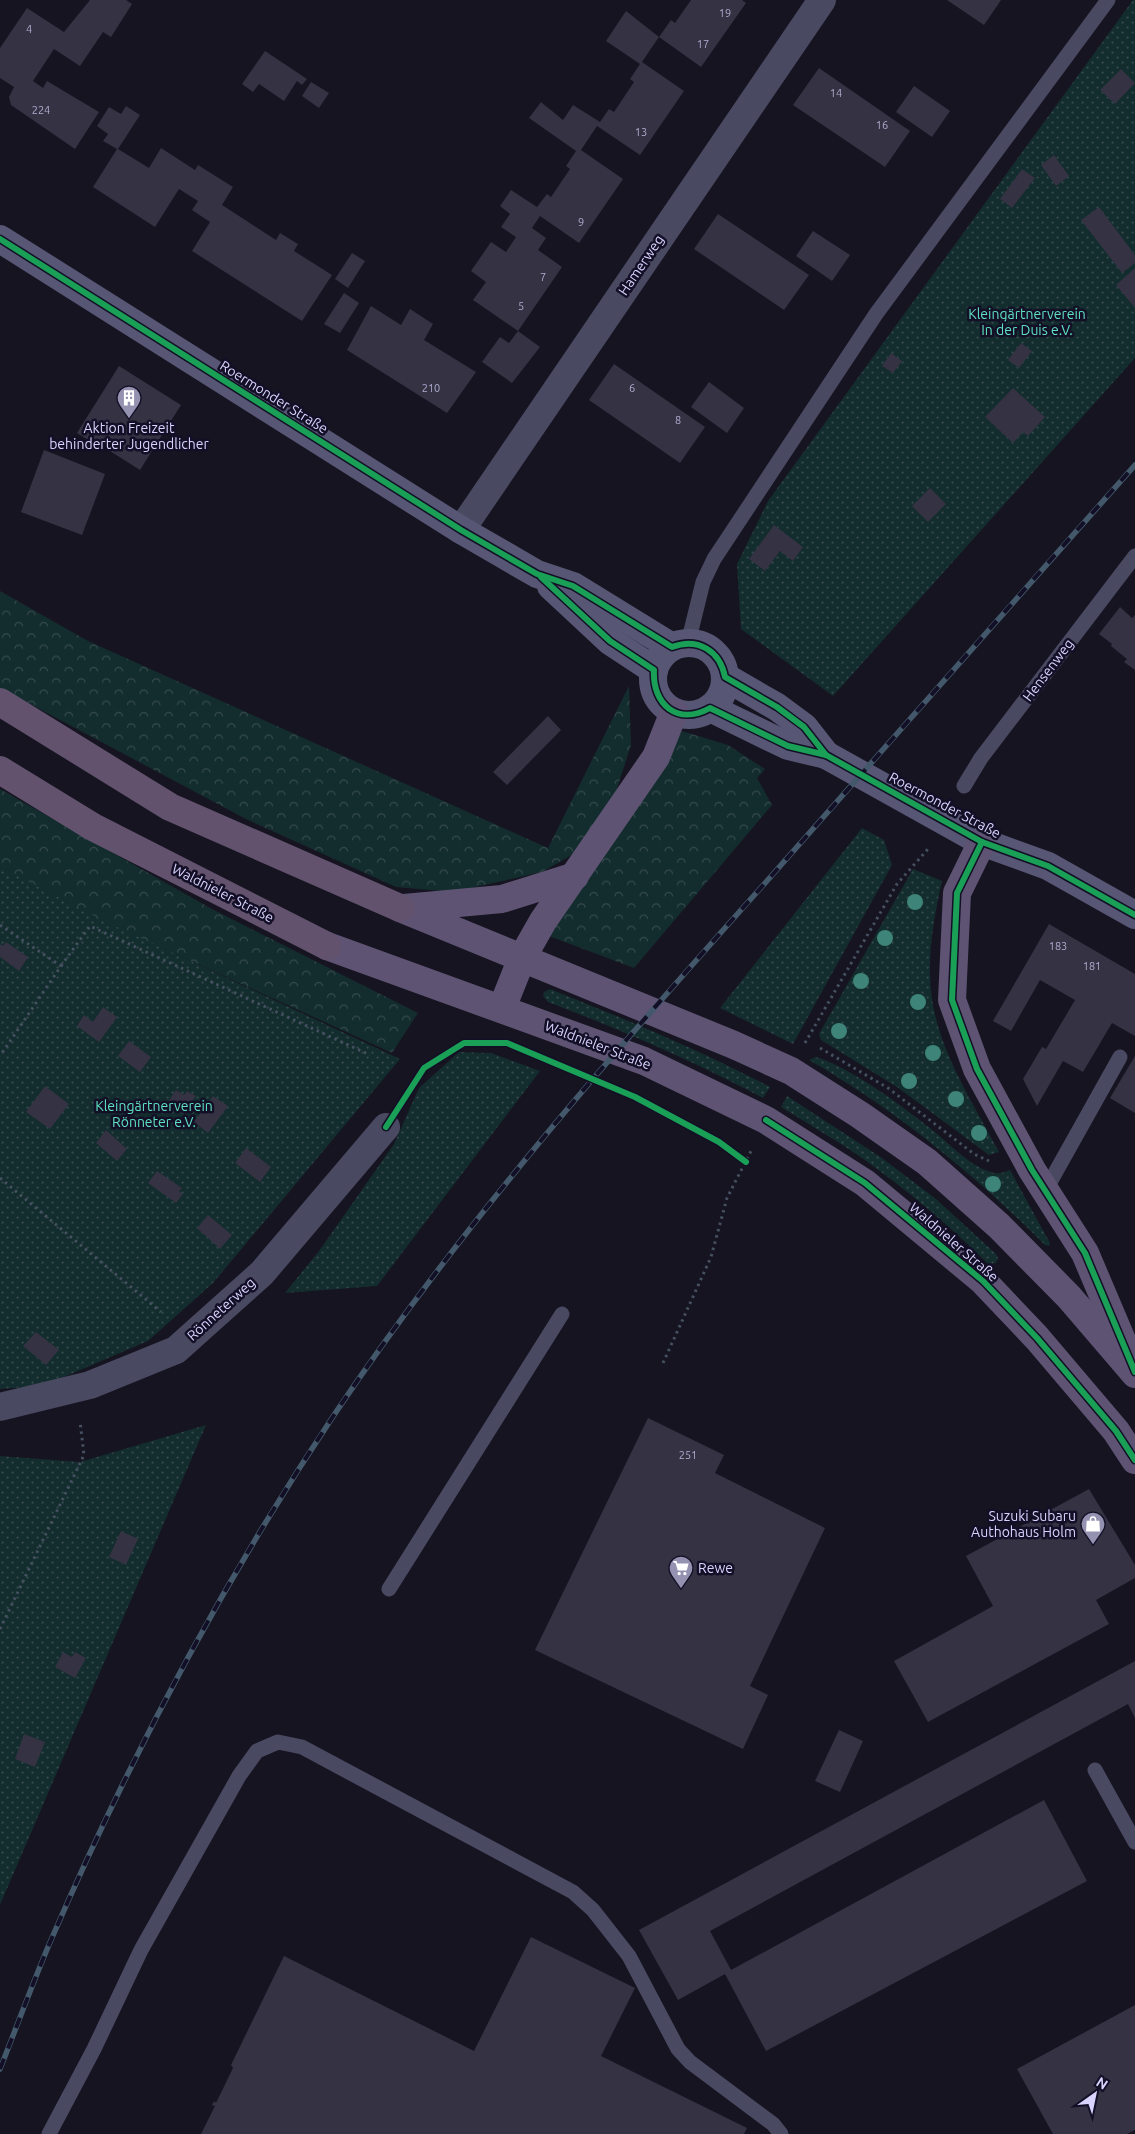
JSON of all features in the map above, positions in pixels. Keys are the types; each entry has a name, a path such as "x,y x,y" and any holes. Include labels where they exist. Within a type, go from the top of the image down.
{"highway":[{"path":"0,702 170,807 400,908"},
{"name":"Waldnieler Straße","path":"0,770 93,827 327,946"}],"main road":[{"name":"Roermonder Straße","path":"0,239 461,530 537,574 573,586 680,645 699,644 718,657 723,666 725,677 777,707 804,727 826,755"},
{"name":"Roermonder Straße","path":"537,574 610,641 654,670"},
{"path":"680,645 657,661 654,670 653,683 656,695 664,705 674,712 692,715 710,708 718,700 724,689 725,677"},
{"name":"Roermonder Straße","path":"710,708 788,746 826,755 982,842 1048,866 1135,915"},
{"path":"502,1008 522,958 543,921 656,756 674,712"},
{"path":"982,842 956,893 952,1000 977,1069 1046,1192 1085,1253 1135,1373"},
{"path":"400,908 502,899 574,876"},
{"path":"400,908 667,1016 791,1071 860,1115 926,1162 999,1226 1069,1297 1135,1373"},
{"name":"Waldnieler Straße","path":"327,946 502,1008 644,1062 766,1120 865,1183 982,1282 1037,1338 1116,1431 1135,1460"}],"street":[{"name":"Hamerweg","path":"461,530 822,0"},
{"name":"Rönneterweg","path":"0,1406 90,1385 176,1350 262,1273 386,1127"}],"lane":[{"path":"680,645 703,582 714,559 876,314 1108,0"},
{"name":"Hensenweg","path":"964,786 981,758 1129,574 1135,556"},
{"path":"1046,1192 1120,1057"},
{"path":"389,1589 562,1314"},
{"path":"49,2134 94,2049 141,1950 239,1776 257,1751 278,1742 302,1747 574,1892 600,1917 629,1956 678,2050 690,2062 774,2124 781,2134"},
{"path":"1095,1770 1135,1842"}],"path":[{"path":"804,1046 897,884 929,848"},
{"path":"0,925 61,966"},
{"path":"0,1056 90,926 370,1055"},
{"path":"807,1040 888,1088 974,1154 988,1162 1024,1154"},
{"path":"386,1127 424,1068 464,1043 499,1043"},
{"path":"599,1082 635,1097 711,1138 746,1162 727,1198 711,1257 663,1363"},
{"path":"0,1178 161,1312"},
{"path":"0,1629 84,1454 77,1388"}],"green space":[{"name":"Kleingärtnerverein In der Duis e.V.","path":"1133,0 1135,0 1135,358 833,696 741,629 737,564 768,501"},
{"path":"0,591 88,641 548,848 629,686 631,745 614,798 577,852 542,872 453,892 396,887 246,819 0,688"},
{"path":"682,731 728,745 765,769 757,778 772,805 634,968 549,936"},
{"path":"0,789 212,909 418,1013 392,1053 106,922 0,867"},
{"path":"862,828 884,840 892,865 793,1044 720,1008"},
{"name":"Kleingärtnerverein Rönneter e.V.","path":"0,865 176,954 400,1059 213,1283 148,1341 43,1386 0,1389"},
{"path":"913,869 942,881 930,952 932,1000 937,1023 954,1067 999,1152 989,1155 897,1087 821,1040 819,1034"},
{"path":"550,989 689,1047 770,1087 763,1098 657,1047 548,1002 543,996 544,992"},
{"path":"459,1052 491,1053 540,1071 377,1286 285,1293 319,1251 394,1144 419,1088"},
{"path":"816,1057 830,1062 878,1090 924,1123 974,1164 994,1173 1010,1170 1050,1243 1049,1246 1045,1245 962,1168 933,1145 873,1100 809,1060"},
{"path":"787,1096 882,1158 936,1199 996,1254 998,1258 996,1263 988,1264 927,1208 862,1158 781,1107"},
{"path":"206,1425 0,1905 0,1456 80,1462"}],"building":[{"path":"90,0 126,0 132,4 111,37 103,32 80,66 54,49 33,81 43,88 47,81 99,112 75,149 11,105 9,97 14,87 0,78 0,48 27,8 64,32"},
{"path":"691,0 742,0 746,3 701,67 659,37 671,20 675,23"},
{"path":"947,0 1001,0 984,25"},
{"path":"626,11 659,37 642,62 684,91 640,155 597,126 581,150 623,179 579,243 540,216 532,228 546,238 538,250 562,267 518,331 473,300 486,282 471,271 491,242 506,252 516,237 501,227 510,214 500,206 511,190 537,207 547,194 551,197 570,169 566,166 576,151 529,118 541,102 563,120 573,105 600,122 609,109 614,112 634,82 630,79 640,64 606,41"},
{"path":"265,51 307,79 302,85 297,81 284,101 259,84 253,92 242,84"},
{"path":"819,68 910,131 885,167 793,105"},
{"path":"1121,69 1135,83 1115,104 1100,90"},
{"path":"311,82 329,93 319,108 302,96"},
{"path":"914,86 950,111 932,137 896,112"},
{"path":"126,106 140,115 118,149 149,168 161,148 195,170 198,165 233,187 222,205 276,240 280,233 298,244 294,251 332,275 302,321 192,251 210,222 192,210 198,201 179,189 155,227 93,187 117,149 103,141 108,134 97,126 109,107 121,114"},
{"path":"1054,155 1069,176 1056,186 1041,165"},
{"path":"1022,169 1035,178 1012,208 1000,199"},
{"path":"1099,207 1135,255 1135,263 1122,273 1081,220"},
{"path":"718,214 809,275 784,310 694,249"},
{"path":"813,231 850,255 832,281 796,256"},
{"path":"352,253 365,261 348,288 335,279"},
{"path":"1135,268 1135,308 1116,285"},
{"path":"344,293 359,303 340,333 324,324"},
{"path":"371,306 401,325 410,309 433,324 424,340 476,372 447,413 347,350"},
{"path":"518,331 540,347 512,383 482,362 500,337 509,343"},
{"path":"1021,343 1032,351 1019,368 1008,360"},
{"path":"891,353 902,361 893,373 882,366"},
{"path":"614,364 705,427 680,463 589,400"},
{"name":"Aktion Freizeit behinderter Jugendlicher","path":"119,366 181,405 140,470 94,441 93,443 77,433"},
{"path":"709,382 744,408 727,433 691,407"},
{"path":"1013,388 1045,417 1028,436 1023,432 1013,443 985,417"},
{"path":"44,450 105,474 82,535 21,512"},
{"path":"930,488 946,504 928,522 912,506"},
{"path":"774,525 803,547 793,561 780,551 765,571 749,559"},
{"path":"1120,607 1132,618 1135,615 1135,670 1124,662 1127,659 1111,646 1112,644 1099,634"},
{"path":"548,716 561,730 507,785 493,772"},
{"path":"1049,924 1135,974 1135,1036 1112,1023 1083,1072 1063,1061 1037,1106 1023,1079 1042,1047 1046,1049 1075,1000 1040,980 1011,1031 993,1021"},
{"path":"6,942 28,957 19,971 0,957 0,944 3,946"},
{"path":"103,1007 117,1017 99,1042 77,1026 84,1015 93,1022"},
{"path":"129,1041 151,1057 140,1072 118,1056"},
{"path":"1135,1056 1135,1113 1110,1098"},
{"path":"45,1086 69,1104 50,1129 26,1112"},
{"path":"176,1090 184,1095 187,1091 196,1096 183,1114 167,1103"},
{"path":"213,1096 228,1106 208,1133 194,1122"},
{"path":"106,1130 127,1149 117,1161 96,1143"},
{"path":"246,1148 271,1167 260,1182 235,1163"},
{"path":"157,1171 182,1188 179,1191 183,1194 176,1203 148,1183"},
{"path":"208,1215 232,1235 220,1249 197,1228"},
{"path":"36,1332 59,1350 46,1365 23,1346"},
{"name":"Rewe","path":"648,1418 724,1455 715,1473 825,1528 750,1686 768,1695 743,1749 535,1650"},
{"path":"1089,1489 1135,1565 1135,1578 1096,1600 1109,1624 928,1722 894,1661 993,1606 966,1556"},
{"path":"121,1531 138,1539 126,1565 109,1557"},
{"path":"63,1652 72,1657 75,1652 86,1658 75,1678 55,1667"},
{"path":"1135,1661 1135,1718 1128,1704 710,1931 731,1970 1044,1800 1087,1881 766,2051 725,1974 678,2000 639,1930"},
{"path":"839,1730 863,1741 840,1792 815,1781"},
{"path":"24,1734 45,1742 35,1767 15,1759"},
{"path":"531,1937 635,1988 601,2056 747,2128 744,2134 201,2134 215,2106 212,2105 214,2101 216,2103 233,2068 231,2065 284,1956 474,2051"},
{"path":"1135,2005 1135,2130 1127,2134 1053,2134 1017,2069"}],"railway":[{"path":"0,2069 44,1956 81,1872 146,1737 217,1605 254,1541 293,1477 383,1344 487,1208 596,1075 1135,465"}],"cycle path":[{"path":"0,239 461,530 537,574 573,586 672,647 682,644 699,645 713,653 725,677 777,707 804,727 826,755"},
{"path":"541,577 610,641 654,670 657,693 669,709 687,715 710,708 788,746 826,755 982,842 1048,866 1135,915"},
{"path":"982,842 957,893 952,1000 977,1069 1032,1170 1085,1253 1135,1372"},
{"path":"386,1127 424,1068 464,1043 507,1043 635,1097 719,1142 746,1162"},
{"path":"766,1120 865,1183 983,1281 1037,1338 1116,1431 1135,1460"}],"place":[{"name":"Aktion Freizeit behinderter Jugendlicher","path":"129,419"},
{"name":"Suzuki Subaru Authohaus Holm","path":"1093,1545"},
{"name":"Rewe","path":"681,1589"}]}
